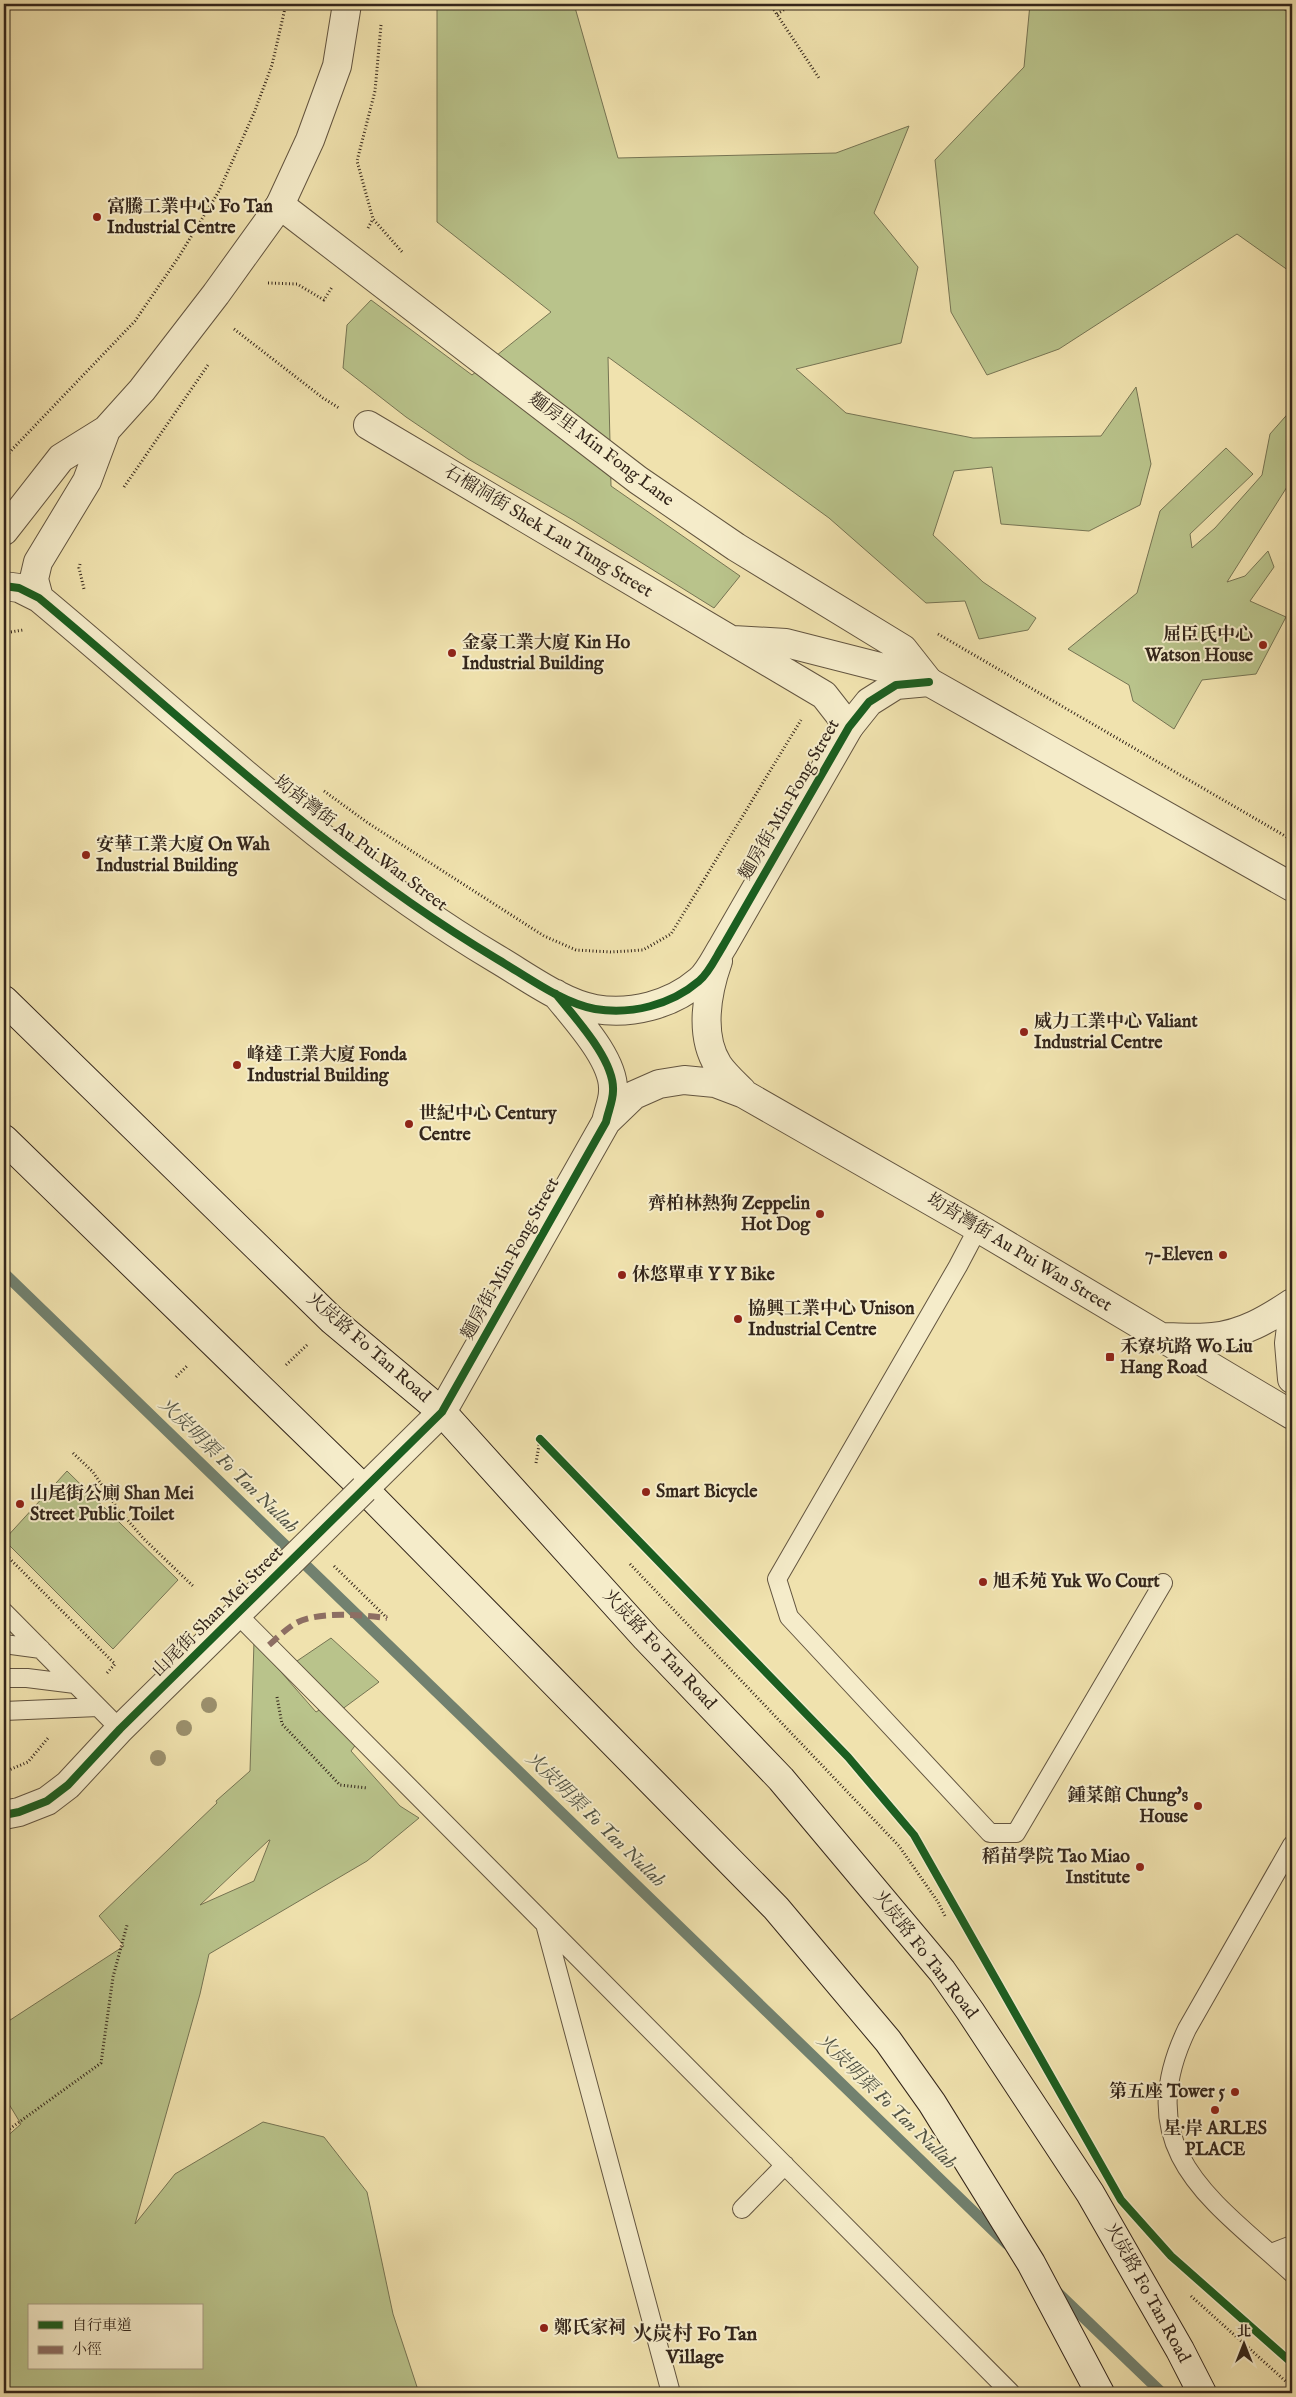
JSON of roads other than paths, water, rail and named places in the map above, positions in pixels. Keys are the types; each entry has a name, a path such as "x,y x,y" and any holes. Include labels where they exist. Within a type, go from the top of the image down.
{"street":[{"path":"4,531 61,458 106,430 142,390 216,294 280,205 310,140 337,66 347,4"},
{"name":"麵房里 Min Fong Lane","path":"280,205 638,480 736,547 903,649 929,682"},
{"name":"石榴洞街 Shek Lau Tung Street","path":"368,425 824,695 849,727"},
{"path":"39,598 34,579 38,562 87,481 106,430"},
{"name":"㘭背灣街 Au Pui Wan Street","path":"4,586 20,588 39,598 140,683 252,782 399,895 460,936 556,994 594,1009 632,1011 668,1001 700,980 723,946"},
{"name":"石榴洞街 Shek Lau Tung Street","path":"728,639 786,643 888,669 929,682"},
{"path":"929,682 1292,887"},
{"name":"麵房街 Min Fong Street","path":"723,946 849,727 869,702 896,685 929,682"},
{"path":"723,946 710,988 707,1007 708,1036 717,1064 744,1094"},
{"path":"556,994 578,1022 610,1071 613,1091 606,1122"},
{"name":"火炭路 Fo Tan Road","path":"4,1000 332,1320 442,1412 646,1638 781,1780 942,1971 1052,2133 1085,2186 1180,2350 1202,2393"},
{"path":"606,1122 634,1095 659,1084 684,1080 716,1083 744,1094"},
{"name":"㘭背灣街 Au Pui Wan Street","path":"744,1094 978,1228 1292,1415"},
{"name":"麵房街 Min Fong Street","path":"442,1412 606,1122"},
{"path":"4,1139 213,1340 364,1489 776,1908 888,2041 932,2103 1031,2263 1100,2393"},
{"path":"1160,1337 1214,1337 1236,1332 1258,1325 1292,1303"},
{"path":"1292,1319 1289,1343 1292,1379"},
{"name":"山尾街 Shan Mei Street","path":"4,1815 19,1812 47,1800 61,1790 120,1729 442,1412"}],"lane":[{"path":"978,1228 958,1266 777,1579 789,1616 990,1833 1016,1833 1163,1583"},
{"path":"4,1612 120,1729"},
{"path":"237,1614 1011,2393"},
{"path":"4,1644 41,1649"},
{"path":"4,1678 27,1678 75,1684"},
{"path":"4,1711 98,1706"},
{"path":"1292,1845 1187,2029 1177,2051 1170,2074 1168,2098 1170,2122 1176,2147 1187,2170 1202,2190 1292,2273"},
{"path":"545,1923 671,2393"},
{"path":"742,2209 784,2165"},
{"path":"1271,2253 1292,2246"}],"waterway":[{"name":"火炭明渠 Fo Tan Nullah","path":"4,1273 1007,2244"},
{"name":"火炭明渠 Fo Tan Nullah","path":"1057,2292 1162,2393"}],"place":[{"name":"富騰工業中心 Fo Tan Industrial Centre","path":"97,217"},
{"name":"屈臣氏中心 Watson House","path":"1263,645"},
{"name":"金豪工業大廈 Kin Ho Industrial Building","path":"452,653"},
{"name":"安華工業大廈 On Wah Industrial Building","path":"86,855"},
{"name":"威力工業中心 Valiant Industrial Centre","path":"1024,1032"},
{"name":"峰達工業大廈 Fonda Industrial Building","path":"237,1065"},
{"name":"世紀中心 Century Centre","path":"409,1124"},
{"name":"齊柏林熱狗 Zeppelin Hot Dog","path":"820,1214"},
{"name":"7-Eleven","path":"1223,1255"},
{"name":"休悠單車 Y Y Bike","path":"622,1275"},
{"name":"協興工業中心 Unison Industrial Centre","path":"738,1319"},
{"name":"禾寮坑路 Wo Liu Hang Road","path":"1110,1357"},
{"name":"Smart Bicycle","path":"646,1492"},
{"name":"山尾街公廁 Shan Mei Street Public Toilet","path":"20,1504"},
{"name":"旭禾苑 Yuk Wo Court","path":"983,1582"},
{"name":"鍾菜館 Chung's House","path":"1198,1806"},
{"name":"稻苗學院 Tao Miao Institute","path":"1140,1867"},
{"name":"第五座 Tower 5","path":"1235,2092"},
{"name":"星·岸 ARLES PLACE","path":"1215,2110"},
{"name":"鄭氏家祠","path":"544,2328"}],"district":[{"name":"火炭村 Fo Tan Village","path":"695,2346"}]}
